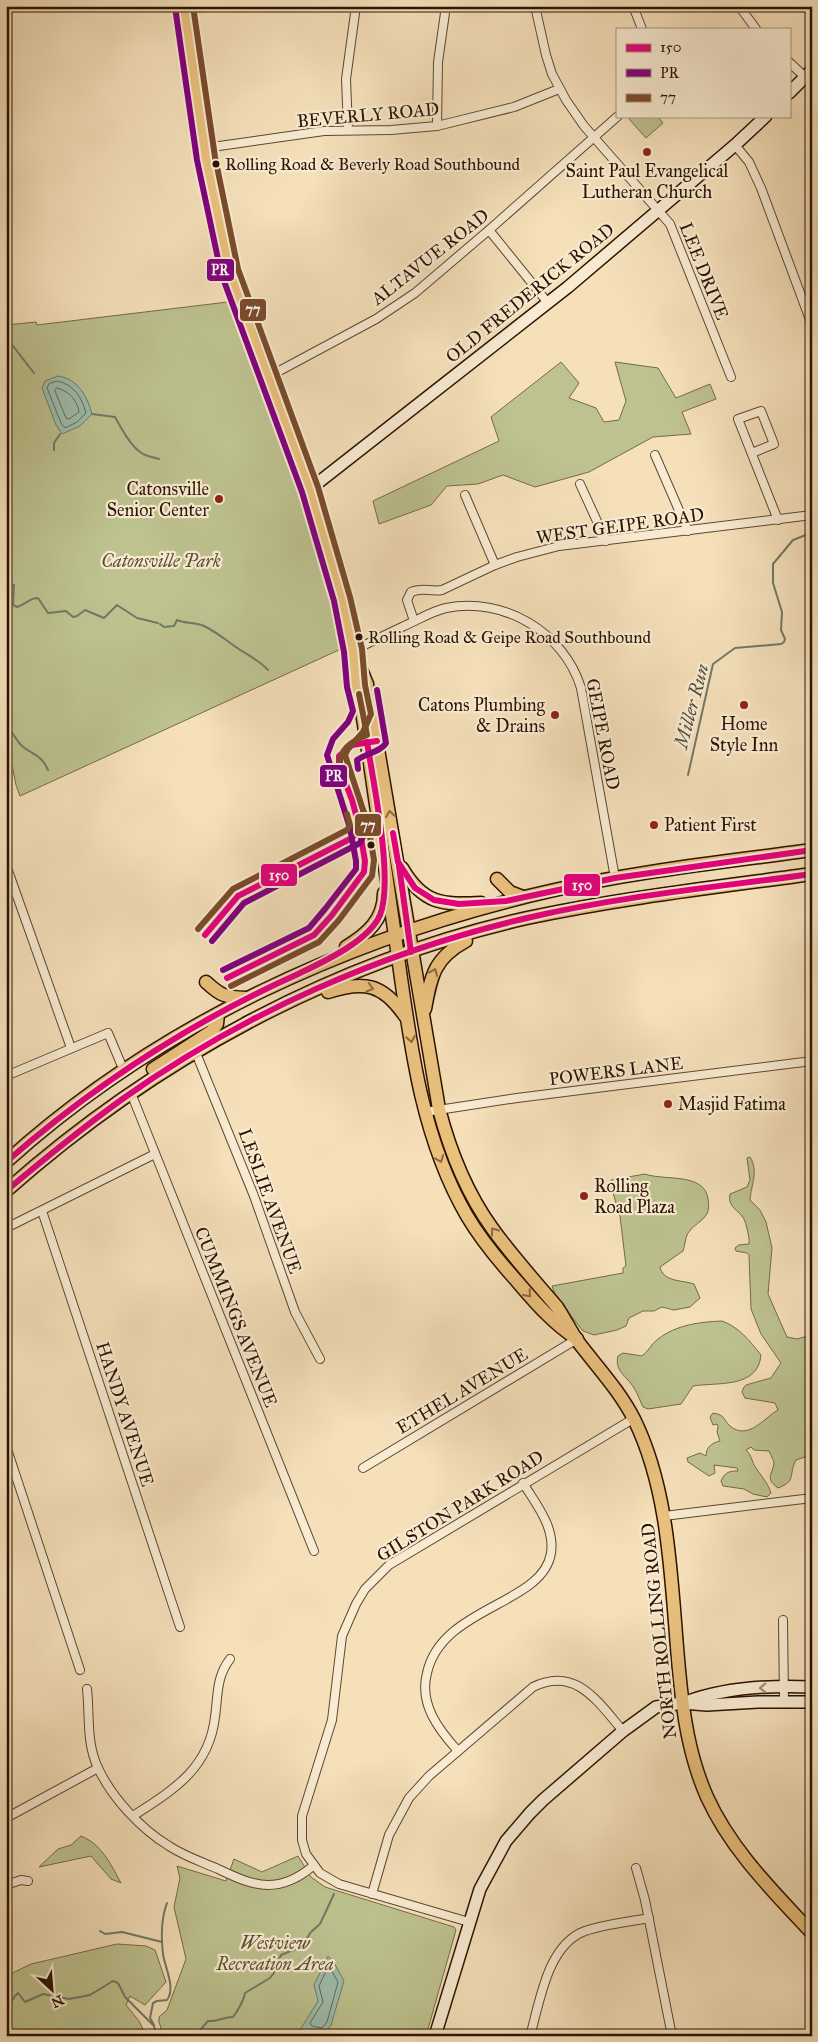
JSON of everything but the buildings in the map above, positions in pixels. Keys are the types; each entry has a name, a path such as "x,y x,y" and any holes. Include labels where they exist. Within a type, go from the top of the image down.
{"main road":[{"name":"NORTH ROLLING ROAD","path":"184,8 205,148 230,271 310,490 342,599 353,651 356,686 362,712 382,856 408,1019 431,1135 448,1179 474,1227 505,1268 548,1318 577,1339"},
{"name":"NORTH ROLLING ROAD","path":"353,651 367,684 439,1109 451,1150 470,1193 491,1226 558,1309 577,1339 606,1375 634,1418 651,1459 664,1516 682,1704 697,1772 719,1820 746,1859 812,1933"},
{"path":"6,1162 53,1122 124,1071 218,1014 309,969 395,935 506,901 615,878 812,850"},
{"path":"309,969 360,938 374,924 383,906 382,856"},
{"path":"398,862 415,888 434,900 459,904 506,901"},
{"path":"6,1191 78,1132 131,1093 258,1018 319,988 411,952 496,926 617,901 812,874"},
{"path":"497,879 510,892 523,897"},
{"path":"423,1019 431,978 442,958 452,948 496,926"},
{"path":"206,982 220,994 228,997 248,998"},
{"path":"258,1018 339,988 366,985 385,993 394,1000 408,1019"},
{"path":"131,1093 135,1080 212,1031 217,1024 218,1014"}],"street":[{"path":"184,8 208,6"},
{"path":"348,130 347,70 356,6"},
{"path":"437,126 438,62 446,6"},
{"name":"LEE DRIVE","path":"535,6 546,55 559,89 574,114 670,224 731,377"},
{"path":"633,6 642,28"},
{"path":"739,6 755,28"},
{"path":"790,63 808,74 790,92"},
{"name":"BEVERLY ROAD","path":"205,148 324,131 391,130 437,126 514,107 559,89"},
{"name":"ALTAVUE ROAD","path":"268,377 394,307 442,271 616,118"},
{"name":"OLD FREDERICK ROAD","path":"310,490 548,302 658,211 764,118"},
{"path":"735,145 749,162 761,188 812,325"},
{"path":"489,230 548,302"},
{"path":"752,453 774,444 761,410 738,420 778,520"},
{"path":"656,455 688,531"},
{"path":"580,484 606,541"},
{"path":"465,495 494,565"},
{"name":"WEST GEIPE ROAD","path":"414,622 407,600 411,592 421,589 442,590 494,565 517,557 559,546 812,515"},
{"name":"GEIPE ROAD","path":"353,651 446,608 461,606 489,608 521,618 547,635 558,647 578,677 615,878"},
{"path":"7,871 71,1048"},
{"path":"6,1076 108,1033 124,1071"},
{"name":"LESLIE AVENUE","path":"196,1053 254,1196 295,1312 320,1358"},
{"name":"POWERS LANE","path":"425,1112 812,1061"},
{"name":"CUMMINGS AVENUE","path":"131,1093 314,1551"},
{"path":"6,1228 155,1154"},
{"name":"HANDY AVENUE","path":"42,1210 180,1627"},
{"name":"ETHEL AVENUE","path":"363,1468 577,1339"},
{"name":"GILSTON PARK ROAD","path":"469,1922 372,1894 328,1879 313,1866 306,1854 302,1840 302,1816 332,1720 342,1636 365,1589 389,1565 634,1418"},
{"path":"6,1446 80,1670"},
{"path":"458,1751 436,1726 428,1706 425,1687 429,1665 438,1647 453,1631 528,1586 544,1571 551,1553 550,1534 544,1518 523,1483"},
{"path":"664,1516 812,1498"},
{"path":"783,1620 784,1702"},
{"path":"133,1816 178,1786 195,1769 202,1758 213,1730 218,1682 221,1673 230,1659"},
{"path":"372,1894 389,1835 400,1810 419,1786 525,1693 542,1683 550,1681 569,1682 586,1690 623,1730"},
{"path":"682,1704 705,1695 728,1691 812,1687"},
{"path":"87,1689 88,1736 98,1768 109,1786 133,1816 156,1837 169,1846 232,1876 266,1886 283,1884 301,1876 313,1866"},
{"path":"435,2036 480,1889 506,1841 543,1800 623,1730 656,1707 682,1704 812,1702"},
{"path":"6,1818 98,1768"},
{"path":"636,1868 649,1918 672,2036"},
{"path":"6,1885 22,1880 28,1881"},
{"path":"530,2036 550,1968 559,1950 566,1943 583,1932 649,1918"}],"green space":[{"path":"659,118 663,123 646,138 629,119"},
{"name":"Catonsville Park","path":"236,301 298,469 341,649 20,796 6,736 6,325 36,322 37,325"},
{"path":"561,362 579,383 569,398 596,408 604,422 619,420 626,401 615,362 658,368 676,398 710,384 716,399 682,412 691,434 653,437 589,472 535,487 503,475 478,484 447,486 431,505 379,524 373,501 499,441 491,417"},
{"path":"750,1157 753,1162 754,1173 750,1200 760,1210 766,1222 772,1248 768,1294 787,1337 797,1339 812,1335 812,1458 805,1457 796,1460 790,1480 778,1488 770,1479 774,1463 769,1451 754,1450 751,1447 746,1450 754,1466 770,1489 771,1493 767,1497 753,1494 744,1489 723,1486 721,1481 724,1476 730,1472 738,1471 737,1468 714,1465 715,1473 709,1476 688,1462 687,1458 700,1453 706,1456 710,1446 720,1441 717,1424 713,1425 710,1417 713,1413 722,1416 730,1426 743,1431 756,1427 778,1410 775,1403 745,1398 742,1392 746,1385 771,1378 781,1363 761,1334 751,1309 749,1255 736,1251 735,1248 739,1245 749,1244 749,1239 744,1219 730,1202 730,1194 747,1187 750,1180 747,1158"},
{"path":"645,1174 691,1181 705,1190 709,1203 707,1214 688,1233 683,1251 660,1267 662,1272 669,1278 694,1284 700,1298 690,1307 674,1310 662,1307 654,1311 643,1311 629,1318 626,1326 594,1335 583,1331 556,1297 552,1286 623,1273 623,1268 626,1266 620,1216 610,1183 611,1180"},
{"path":"722,1321 739,1331 761,1355 758,1366 752,1374 735,1382 693,1386 681,1404 648,1409 643,1407 634,1388 619,1370 618,1356 623,1353 642,1356 665,1334 680,1327 696,1323"},
{"path":"81,1836 95,1844 109,1862 121,1883 111,1879 91,1856 39,1867 58,1849 71,1845"},
{"name":"Westview Recreation Area","path":"298,1856 311,1877 325,1887 454,1927 456,1930 426,2036 158,2036 161,2028 159,2017 167,2010 186,1959 174,1907 180,1878 177,1866 226,1881 234,1859 262,1872"},
{"path":"117,1944 146,1946 155,1950 166,1982 145,2005 130,1996 126,2005 139,2021 146,2036 6,2036 6,1976 31,1964"}],"water":[{"path":"58,376 71,381 81,389 92,414 80,426 62,434 56,425 42,388 45,381"},
{"path":"328,1956 333,1961 344,1981 331,2025 325,2033 300,2030 318,2001 314,1985"}],"waterway":[{"path":"6,337 34,373"},
{"path":"92,414 115,417 134,447 145,455 159,459"},
{"path":"54,450 54,443 60,434"},
{"name":"Miller Run","path":"688,775 713,664 735,648 781,644 784,642 785,639 781,630 782,612 773,583 773,564 793,540 806,535"},
{"path":"6,584 14,585 13,605 17,607 38,598 48,613 66,611 73,617 85,610 104,618 117,605 137,618 158,623"},
{"path":"160,624 164,627 174,626 177,620 204,626 268,670"},
{"path":"6,722 13,735 26,749 40,758 48,770"},
{"path":"195,2036 208,2021 233,2017 245,1993 270,1978 279,1966 281,1955 301,1947 311,1932 320,1924 334,1894"},
{"path":"154,2025 150,2018 153,2003 167,2000 170,1990 162,1941 167,1903"},
{"path":"100,1931 105,1934 122,1932 162,1942"},
{"path":"6,2011 18,1993 25,2002 43,1994 69,1999 90,1995 113,1981 118,1983 125,1997 154,2026 157,2036"}],"transit line":[{"name":"77","path":"193,6 215,157 238,269 318,487 350,597 362,649 365,685 371,714 363,732 345,755 368,825 374,860 372,876 339,920 319,942 231,986"},
{"name":"PR","path":"175,7 197,160 221,273 302,492 334,601 344,652 347,687 353,711 348,722 333,739 327,755 350,828 356,869 309,928 223,970"},
{"name":"PR","path":"358,769 357,760 381,748 386,743 377,690"},
{"name":"77","path":"340,769 341,757 346,748 367,735 359,694"},
{"name":"150","path":"227,978 314,935 332,915 364,872 365,861 359,826 352,800 339,766 339,756 352,745 377,741"},
{"name":"150","path":"6,1162 74,1107 145,1057 220,1013 332,957 356,942 374,925 380,915 384,899 385,879 381,830 367,742"},
{"name":"PR","path":"212,941 244,903 360,843 368,827 363,810"},
{"name":"77","path":"198,929 233,889 347,830 350,825 347,814"},
{"name":"150","path":"205,935 238,896 350,839 357,833 359,826"},
{"name":"150","path":"393,833 398,862 415,888 434,900 459,904 506,901 615,878 812,850"},
{"name":"150","path":"399,866 411,952"},
{"name":"150","path":"6,1191 91,1122 167,1069 265,1013 367,967 473,932 562,910 669,893 812,874"}],"place":[{"name":"Saint Paul Evangelical Lutheran Church","path":"647,152"},
{"name":"Rolling Road & Beverly Road Southbound","path":"216,164"},
{"name":"Catonsville Senior Center","path":"219,499"},
{"name":"Rolling Road & Geipe Road Southbound","path":"359,637"},
{"name":"Home Style Inn","path":"744,705"},
{"name":"Catons Plumbing & Drains","path":"555,715"},
{"name":"Patient First","path":"654,825"},
{"name":"Masjid Fatima","path":"668,1104"},
{"name":"Rolling Road Plaza","path":"584,1196"}]}
